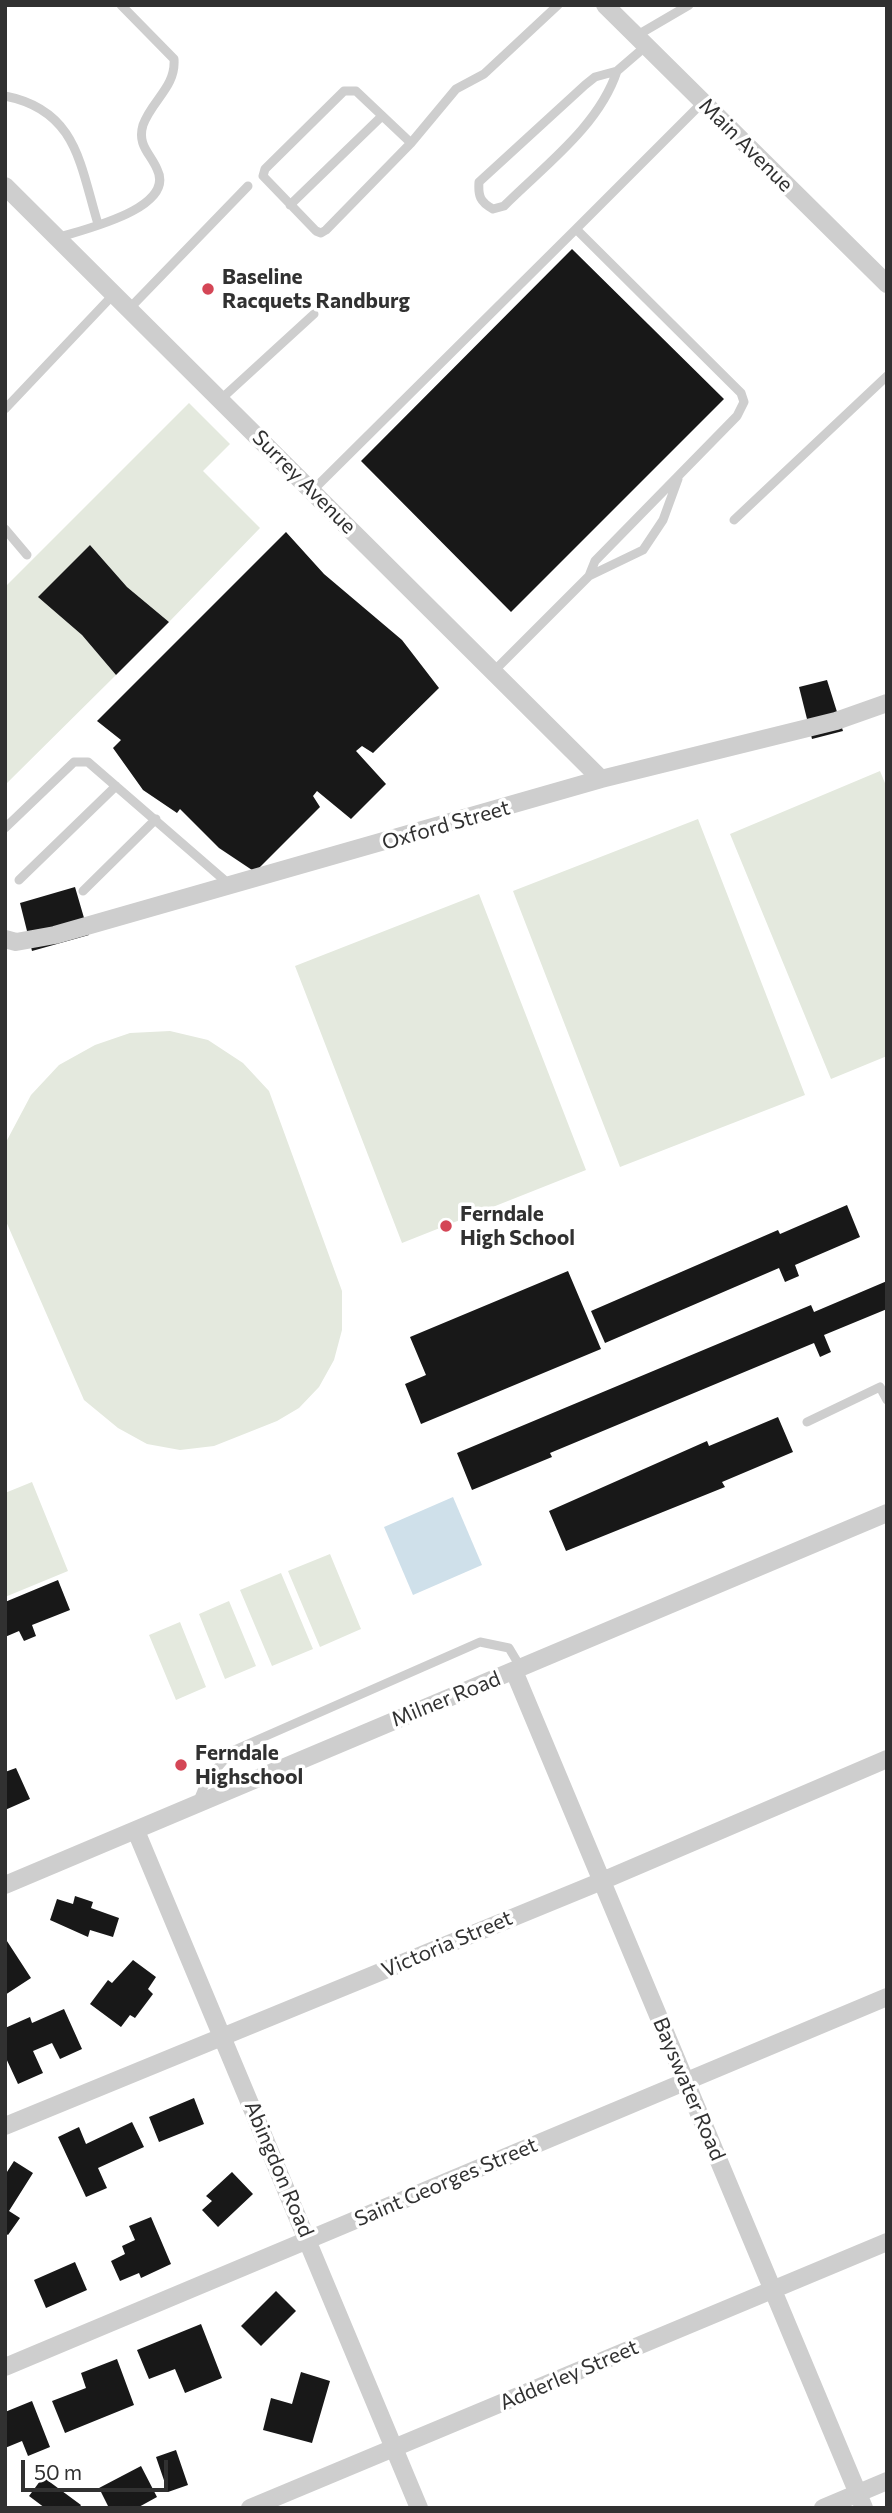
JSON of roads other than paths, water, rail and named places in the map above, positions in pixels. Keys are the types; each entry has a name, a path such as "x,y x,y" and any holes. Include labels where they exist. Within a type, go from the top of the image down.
{"street":[{"name":"Main Avenue","path":"605,5 887,284"},
{"name":"Surrey Avenue","path":"5,186 601,779"},
{"name":"Oxford Street","path":"5,939 16,942 55,935 601,779 836,721 887,703"},
{"name":"Milner Road","path":"5,1885 887,1513"},
{"name":"Bayswater Road","path":"518,1670 602,1881 861,2501"},
{"name":"Victoria Street","path":"5,2126 602,1881 887,1759"},
{"name":"Abingdon Road","path":"136,1831 309,2239 392,2449 419,2508"},
{"name":"Saint Georges Street","path":"5,2367 887,1997"},
{"name":"Adderley Street","path":"250,2508 887,2242"},
{"path":"823,2508 861,2501 887,2482"}],"lane":[{"path":"57,238 130,215 153,194 159,170 142,147 142,130 175,72 174,58 166,47 121,5"},
{"path":"411,144 356,91 344,91 265,169 266,181 321,233 411,144 456,89 484,74 558,5"},
{"path":"617,71 595,77 585,85 479,182 478,194 483,204 493,209 504,206 596,113 610,92 617,71 641,41 689,5"},
{"path":"5,96 43,111 63,124 73,141 98,224"},
{"path":"313,490 703,102"},
{"path":"290,205 382,116"},
{"path":"128,310 248,186"},
{"path":"576,229 743,397 741,412 595,561 589,576"},
{"path":"5,409 113,295"},
{"path":"220,400 314,314"},
{"path":"734,520 887,376"},
{"path":"493,672 589,576 643,550 663,520 678,478"},
{"path":"5,530 27,555"},
{"path":"5,828 74,762 88,762 232,886"},
{"path":"19,880 116,786"},
{"path":"83,891 156,819"},
{"path":"807,1422 884,1385 887,1400"},
{"path":"197,1805 206,1781 232,1751 480,1642 509,1648 518,1670"}],"place":[{"name":"Baseline Racquets Randburg","path":"208,289"},
{"name":"Ferndale High School","path":"446,1226"},
{"name":"Ferndale Highschool","path":"181,1765"}]}
